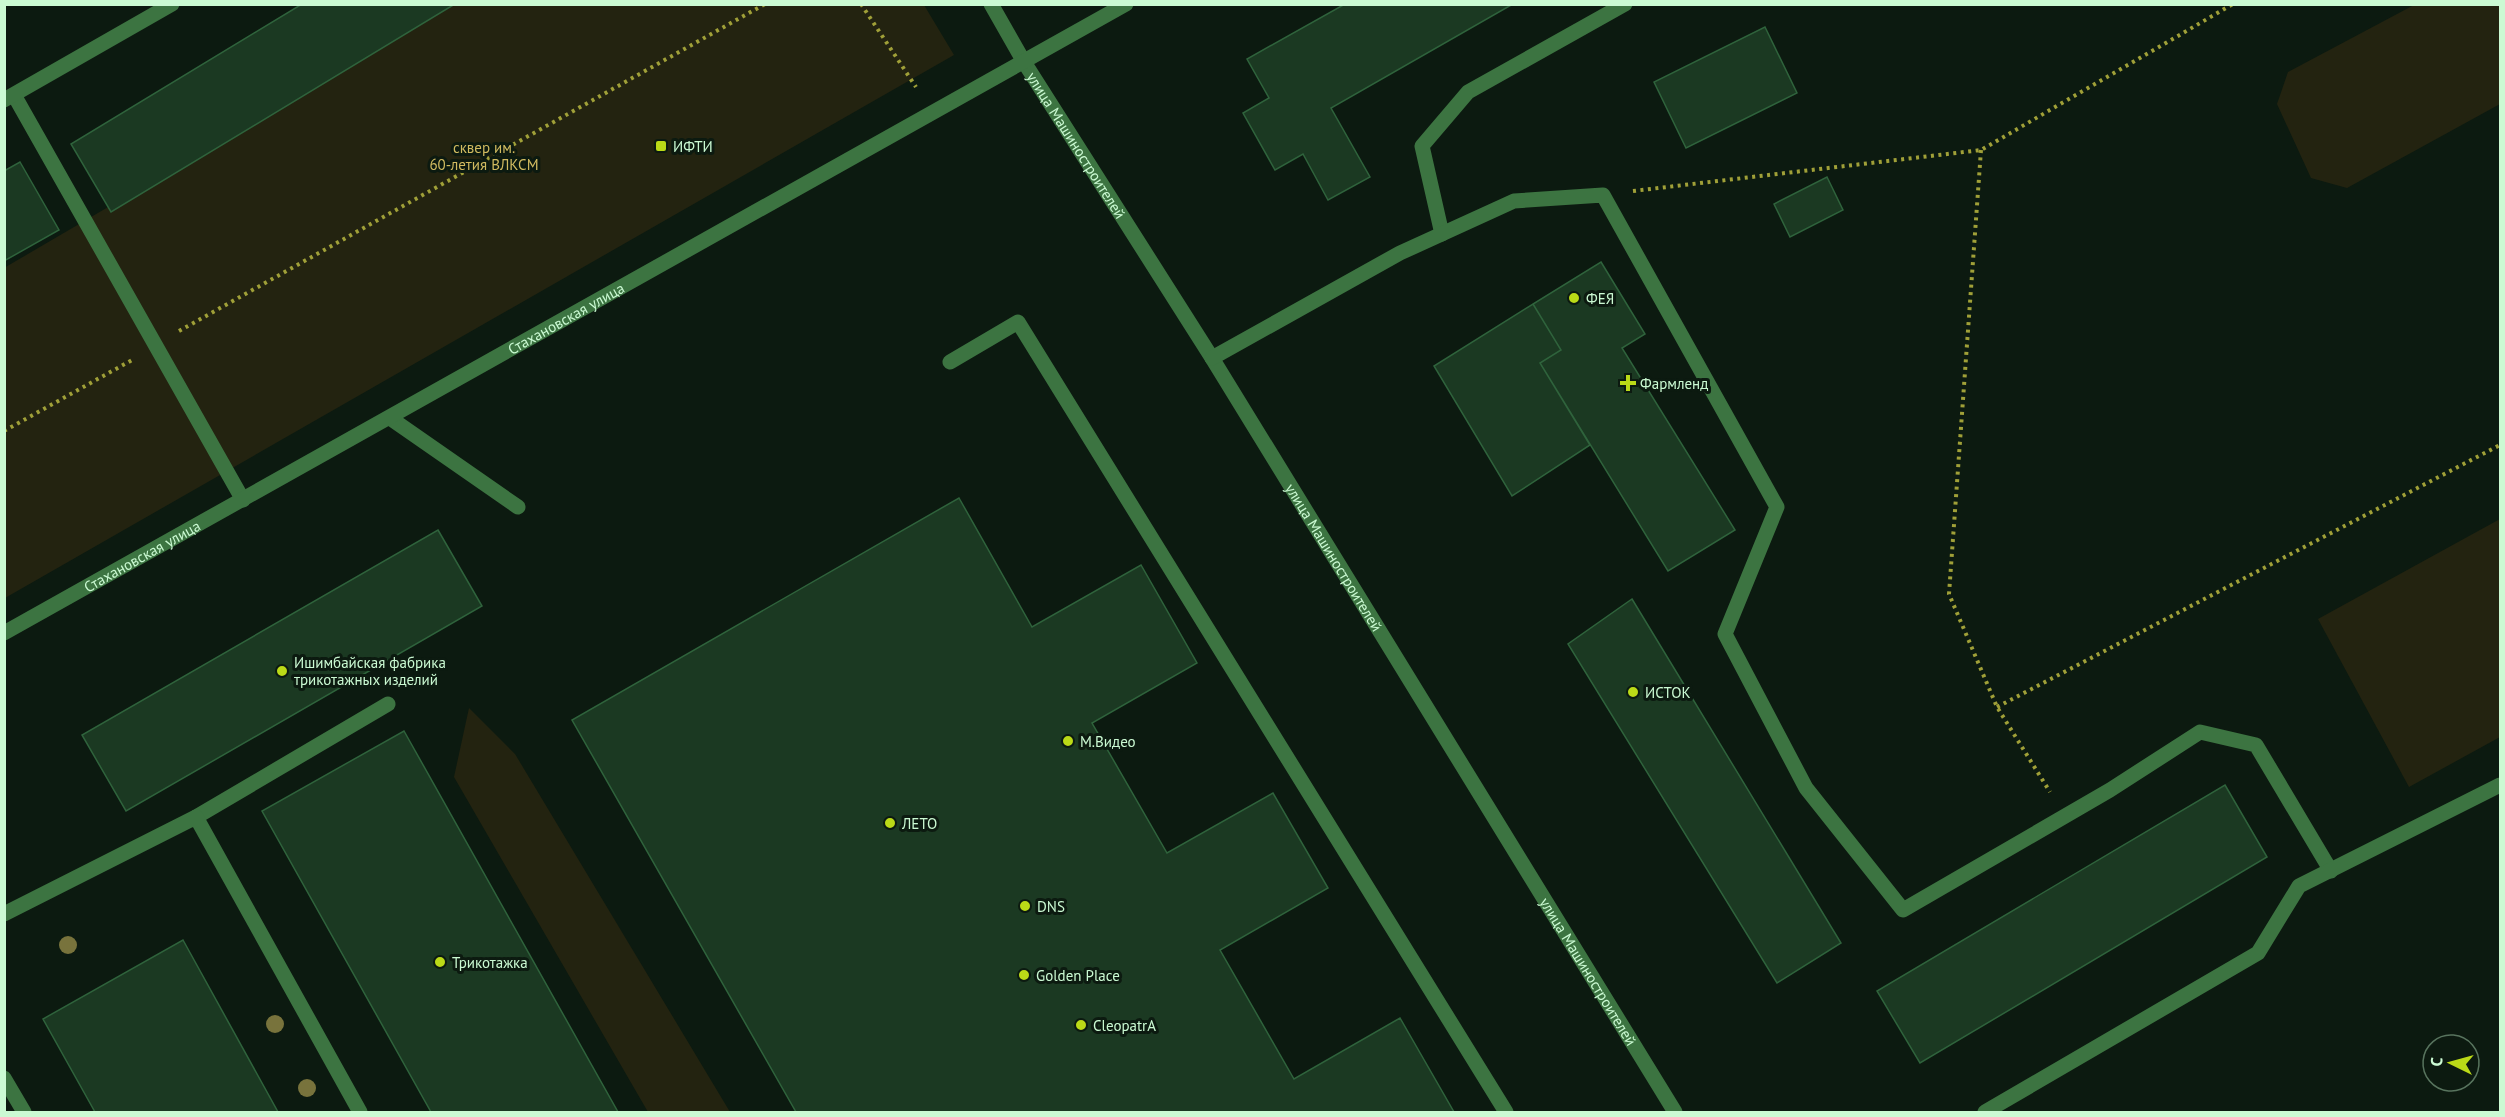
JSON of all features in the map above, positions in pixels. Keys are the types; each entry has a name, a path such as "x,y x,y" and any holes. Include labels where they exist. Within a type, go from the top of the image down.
{"street":[{"path":"172,4 9,98 243,500"},
{"name":"улица Машиностроителей","path":"991,4 1024,62 1212,358 1675,1113"},
{"name":"Стахановская улица","path":"4,633 1126,4"},
{"path":"1442,234 1422,146 1468,92 1625,4"},
{"path":"1212,358 1400,253 1514,201 1603,195 1777,507 1725,634 1806,788 1903,910 2110,790 2200,732 2256,745 2331,871"},
{"path":"950,362 1018,322 1506,1113"},
{"path":"390,418 518,507"},
{"path":"4,914 196,817 388,704"},
{"path":"1985,1113 2258,953 2299,886 2500,785"},
{"path":"196,817 360,1113"},
{"path":"4,1078 24,1113"}],"path":[{"path":"177,332 765,4"},
{"path":"861,4 934,113"},
{"path":"1603,195 1981,150 2233,4"},
{"path":"1981,150 1949,594 1997,707 2064,816"},
{"path":"4,432 134,359"},
{"path":"1997,707 2500,445"}],"green space":[{"name":"сквер им. 60-летия ВЛКСМ","path":"453,5 924,5 954,55 5,598 4,268"},
{"path":"2414,5 2500,5 2500,104 2347,188 2311,178 2277,104 2288,72"},
{"path":"2500,519 2500,737 2409,787 2318,619"},
{"path":"469,708 515,754 730,1112 648,1112 454,777"}],"building":[{"path":"302,4 455,4 111,212 71,144"},
{"path":"1345,4 1513,4 1331,108 1370,177 1328,200 1303,154 1275,170 1243,113 1269,98 1247,59"},
{"path":"1765,27 1797,93 1686,148 1654,82"},
{"path":"20,162 59,230 4,261 4,171"},
{"path":"1827,177 1843,210 1790,237 1774,204"},
{"path":"1601,262 1645,334 1622,348 1735,530 1668,571 1540,363 1561,350 1533,304"},
{"path":"1533,304 1561,350 1540,363 1590,445 1512,496 1434,366"},
{"name":"ЛЕТО","path":"959,498 1032,627 1141,565 1197,663 1092,723 1167,853 1273,793 1328,888 1220,950 1294,1079 1400,1018 1454,1112 796,1112 572,720"},
{"name":"Ишимбайская фабрика трикотажных изделий","path":"438,530 482,606 126,811 82,735"},
{"path":"1632,599 1841,943 1777,983 1568,644"},
{"name":"Трикотажка","path":"404,731 618,1112 431,1112 262,811"},
{"path":"2225,785 2267,857 1920,1063 1877,991"},
{"path":"183,940 278,1112 95,1112 43,1019"}],"place":[{"name":"ИФТИ","path":"661,146"},
{"name":"ФЕЯ","path":"1574,298"},
{"name":"Фармленд","path":"1628,383"},
{"name":"Ишимбайская фабрика трикотажных изделий","path":"282,671"},
{"name":"ИСТОК","path":"1633,692"},
{"name":"М.Видео","path":"1068,741"},
{"name":"ЛЕТО","path":"890,823"},
{"name":"DNS","path":"1025,906"},
{"name":"Трикотажка","path":"440,962"},
{"name":"Golden Place","path":"1024,975"},
{"name":"CleopatrA","path":"1081,1025"}]}
